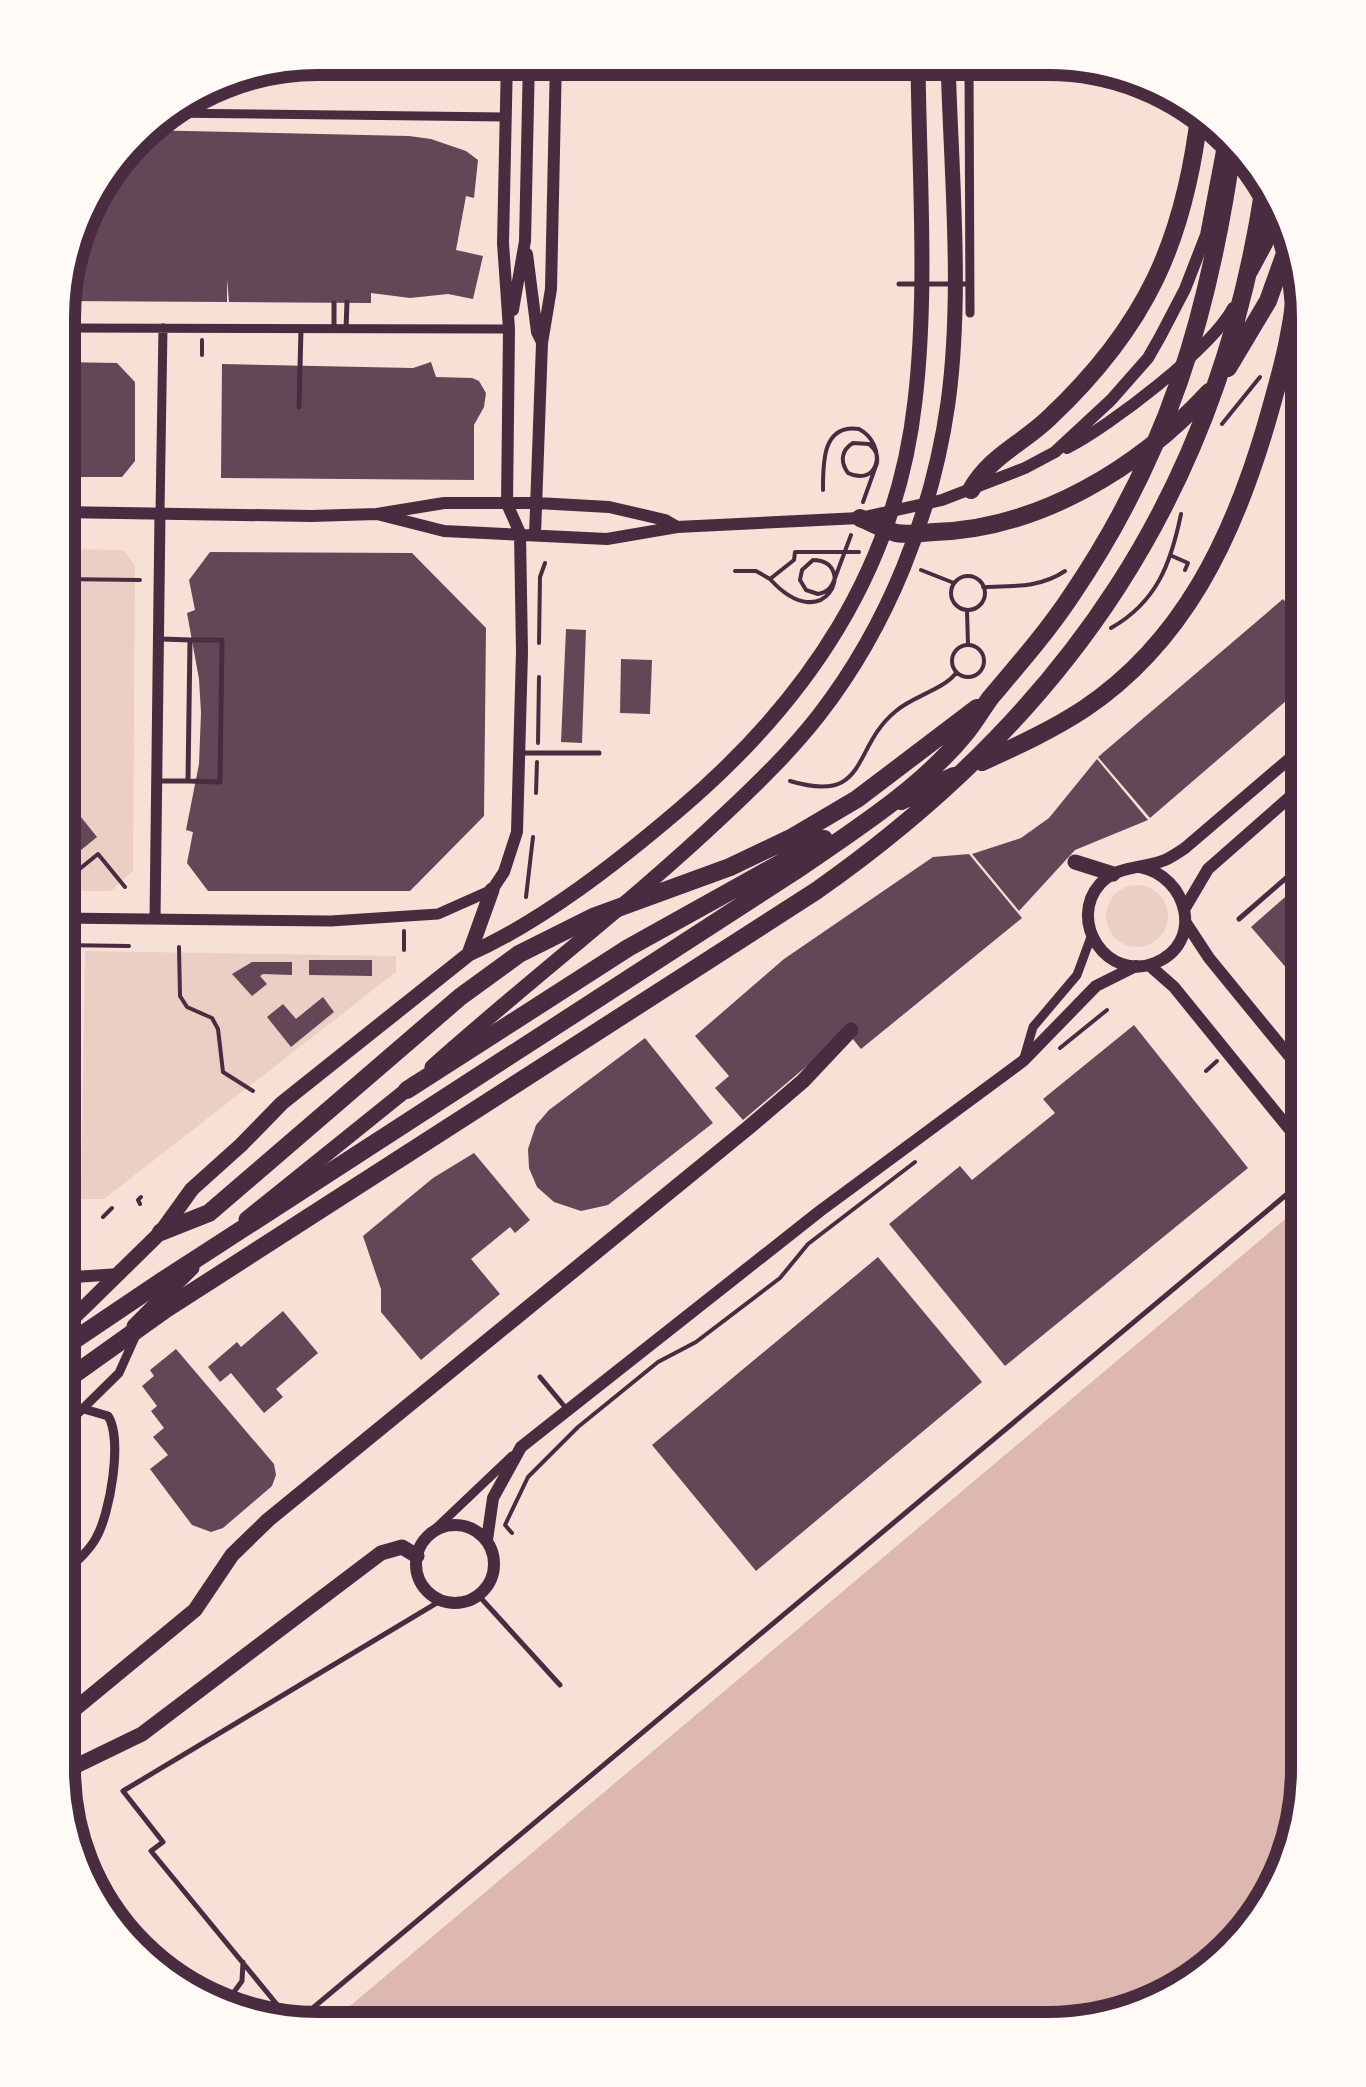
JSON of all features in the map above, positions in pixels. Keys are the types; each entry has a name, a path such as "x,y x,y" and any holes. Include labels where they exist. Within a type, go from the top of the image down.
{"highway":[{"path":"75,1318 161,1232 192,1189 282,1104 469,954 542,912 658,828 730,767 791,699 842,625 869,574 888,524 907,454 918,370 918,75"},
{"path":"75,1383 240,1224 407,1090 681,856 792,748 832,698 872,635 919,527 940,441 952,362 948,75"},
{"path":"971,490 983,469 1047,420 1094,373 1144,303 1170,251 1186,199 1197,126"},
{"path":"75,1340 841,839 965,734 1072,595 1118,521 1151,456 1199,326 1231,158"},
{"path":"75,1374 166,1309 816,891 898,832 996,742 1092,626 1175,484 1226,356 1261,203"},
{"path":"860,518 898,534 980,526 1016,518 1060,501 1134,459 1197,404 1240,352 1268,301 1283,259"},
{"path":"407,1090 644,939 834,834 1060,724 1128,675 1173,628 1197,594 1235,513 1261,442 1291,327"},
{"path":"161,1232 209,1213 460,997 519,954 593,917 730,867 792,838 858,799 988,700"},
{"path":"1075,862 1113,874"},
{"path":"469,954 492,890"},
{"path":"75,1709 195,1610 232,1555 268,1520 734,1140 803,1081 851,1030"},
{"path":"75,1767 142,1734 381,1553 402,1547 417,1556"}],"main road":[{"path":"492,890 504,872 516,832 520,753 520,533 506,504 509,330 503,243 507,75"},
{"path":"509,330 525,242 529,75"},
{"path":"536,535 542,343 551,289 556,75"},
{"path":"1055,452 1112,400 1148,358 1160,337 1185,289 1206,234 1222,149"},
{"path":"377,514 444,531 607,540 677,527 860,518 971,490 1070,448 1161,383 1226,322 1267,244 1270,222"},
{"path":"525,242 542,343"},
{"path":"75,512 377,514 444,503 537,504 608,507 665,520 677,527"},
{"path":"1290,1130 1174,987 1143,966 1123,965 1106,956 1092,937 1088,912 1097,887 1113,874 1166,860 1185,848 1291,758"},
{"path":"1186,908 1208,868 1291,796"},
{"path":"487,1540 466,1526 454,1525 431,1534 417,1556 420,1582 440,1600 466,1602 478,1596 488,1587 495,1564 487,1540 493,1498 522,1447 820,1212 1023,1061 1096,986 1172,951 1186,923 1186,908 1174,884 1162,874 1140,868"},
{"path":"1186,923 1208,958 1290,1057"},
{"path":"75,1277 120,1274"}],"street":[{"path":"968,75 970,313"},
{"path":"189,113 506,116"},
{"path":"75,328 509,330"},
{"path":"155,919 162,328"},
{"path":"75,918 330,921 369,916 417,917 438,914 492,890"},
{"path":"1023,1061 1033,1026 1077,975 1092,937"},
{"path":"75,1418 119,1374 144,1316"},
{"path":"75,1561 94,1543 104,1522 115,1432 108,1416 84,1409"},
{"path":"431,1534 522,1447"}],"lane":[{"path":"899,284 970,284"},
{"path":"346,329 347,302"},
{"path":"334,303 334,329"},
{"path":"299,407 300,329"},
{"path":"157,780 220,782 222,640 158,639"},
{"path":"188,781 190,640"},
{"path":"520,753 600,753"},
{"path":"1239,919 1291,873"},
{"path":"309,2011 1290,1191"},
{"path":"540,1377 567,1410"},
{"path":"478,1596 560,1685"},
{"path":"278,2009 151,1851 163,1842 123,1791 440,1600"},
{"path":"232,1995 242,1981 242,1962"}],"path":[{"path":"823,490 822,461 833,436 847,428 859,428 869,434 877,448 875,466 864,476 848,473 842,456"},
{"path":"770,579 794,560 795,552"},
{"path":"1172,556 1188,562 1185,570"},
{"path":"734,571 756,571 788,597 802,603 817,601 833,588 836,576 828,563 814,560 802,570"},
{"path":"970,576 980,582 984,592 978,607 968,610 957,606 950,592 959,579 970,576"},
{"path":"75,579 140,580"},
{"path":"968,610 968,645"},
{"path":"968,645 982,652 983,668 971,677 956,672 952,658 958,648 968,645"},
{"path":"790,780 832,788 849,778 892,714 917,695 950,680 956,672"},
{"path":"75,873 98,854 125,887"},
{"path":"404,932 404,950"},
{"path":"75,945 129,946"},
{"path":"179,947 180,996 186,1007 212,1018 218,1029 224,1072 253,1091"},
{"path":"1050,1056 1107,1010"},
{"path":"1206,1071 1228,1052"},
{"path":"512,1533 505,1525 513,1503 528,1477 558,1446 658,1362 696,1342 780,1278 808,1244 918,1160"},
{"path":"102,1217 112,1208"}],"shaded area":[{"path":"75,549 123,550 135,565 133,871 111,891 75,891"},
{"path":"1137,885 1159,894 1168,916 1159,938 1137,947 1115,938 1106,916 1115,894"},
{"path":"85,951 396,956 396,972 104,1199 81,1199"},
{"path":"1290,1215 1290,1785 1278,1847 1266,1876 1231,1929 1196,1962 1141,1993 1111,2004 1048,2012 343,2012"}],"building":[{"path":"163,131 409,136 466,151 478,160 474,198 466,196 456,250 483,256 473,299 448,294 410,298 371,293 371,303 229,302 227,279 227,302 76,301 83,255 108,197 125,170"},
{"path":"75,362 117,363 135,382 135,461 122,477 75,477"},
{"path":"431,362 436,377 472,378 479,381 486,393 484,407 474,425 474,480 221,478 222,364 413,368"},
{"path":"210,552 412,553 486,628 484,816 410,891 208,891 187,863 193,832 186,830 199,764 201,713 187,613 195,610 189,580"},
{"path":"1283,599 1291,608 1291,697 1150,818 1098,757"},
{"path":"566,629 586,630 582,743 561,742"},
{"path":"621,659 652,660 650,714 620,713"},
{"path":"1097,759 1148,820 1075,850 1019,911 972,854 1021,838 1049,818"},
{"path":"75,810 97,837 75,855"},
{"path":"969,854 1022,918 861,1049 847,1032 743,1120 715,1088 729,1076 695,1036 784,959 933,857"},
{"path":"1291,892 1291,973 1251,927"},
{"path":"309,960 372,960 372,976 309,975"},
{"path":"252,962 292,962 292,975 263,974 260,976 267,984 252,996 232,974"},
{"path":"323,997 334,1012 291,1047 267,1017 283,1004 296,1019"},
{"path":"1134,1025 1248,1168 1005,1366 889,1224 960,1166 972,1180 1055,1113 1043,1099"},
{"path":"645,1038 713,1123 608,1205 581,1211 554,1202 537,1187 529,1168 528,1149 536,1125 549,1110"},
{"path":"474,1153 530,1220 515,1233 510,1227 471,1259 500,1294 421,1360 381,1312 381,1289 363,1236 433,1178"},
{"path":"878,1257 982,1382 756,1571 652,1445"},
{"path":"283,1311 318,1353 276,1389 283,1397 264,1413 231,1373 220,1382 208,1367 237,1342 241,1347"},
{"path":"176,1349 274,1464 272,1486 223,1528 211,1532 192,1525 150,1469 168,1455 153,1437 164,1428 151,1411 157,1406 142,1386 154,1376 150,1370"}]}
